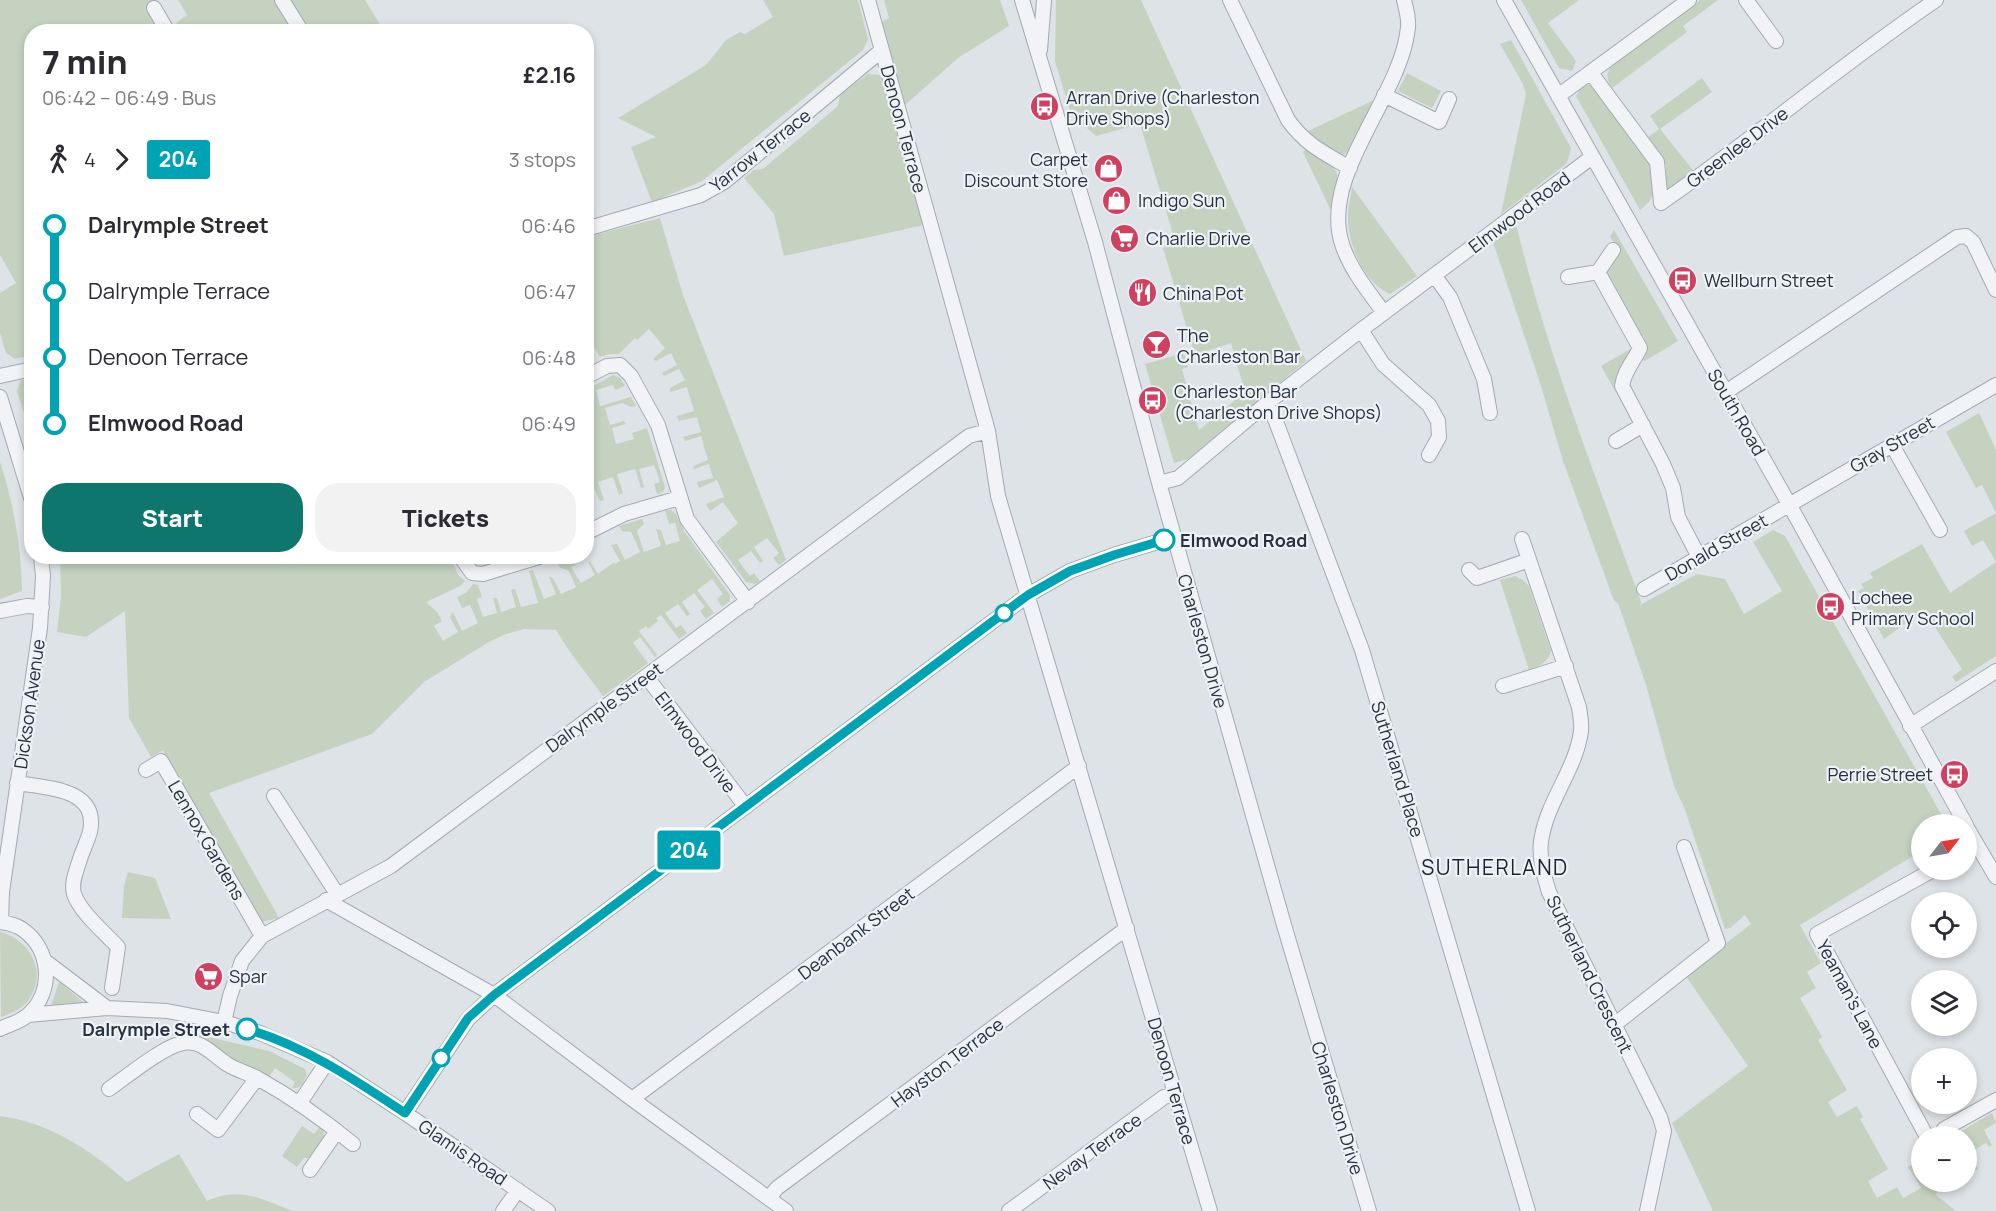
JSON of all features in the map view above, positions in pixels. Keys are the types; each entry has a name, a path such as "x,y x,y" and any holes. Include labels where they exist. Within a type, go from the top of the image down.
{"street":[{"path":"282,0 297,24"},
{"name":"Denoon Terrace","path":"868,0 987,431 998,496 1210,1211"},
{"name":"Charleston Drive","path":"1022,0 1095,242 1174,537 1287,936 1369,1211"},
{"path":"1040,58 1044,0"},
{"path":"1230,0 1288,120 1299,135 1313,146 1350,168"},
{"path":"1384,313 1354,272 1342,245 1338,215 1341,189 1404,51 1409,25 1404,0"},
{"name":"South Road","path":"1504,0 1789,504 1959,814"},
{"path":"1557,96 1591,73 1672,5 1689,0"},
{"path":"1746,0 1776,41"},
{"name":"Greenlee Drive","path":"1591,73 1657,162 1661,203 1695,180 1832,74 1936,0"},
{"path":"154,9 163,24"},
{"name":"Yarrow Terrace","path":"594,227 701,195 724,182 882,50"},
{"path":"1384,95 1439,122 1449,99"},
{"name":"Elmwood Road","path":"1159,483 1178,478 1266,404 1361,330 1592,157"},
{"path":"1726,392 1957,237 1966,236 1973,242 1996,290"},
{"path":"1568,277 1598,272 1613,250"},
{"path":"1598,272 1640,348 1633,363 1624,374 1622,386 1663,464 1673,488 1678,517 1699,557"},
{"path":"1434,275 1450,297 1484,379 1490,413"},
{"path":"1361,330 1383,364 1429,405 1438,421 1439,437 1429,456"},
{"path":"594,373 607,366 620,364 631,376 658,425 687,519 748,602"},
{"path":"0,376 24,371"},
{"name":"Gray Street","path":"1789,504 1996,385"},
{"path":"0,397 24,475"},
{"name":"Sutherland Place","path":"1266,404 1275,419 1362,650 1528,1211"},
{"path":"1616,441 1643,425"},
{"name":"Dalrymple Street","path":"224,1022 242,961 262,936 391,866 969,436 987,431"},
{"path":"1892,445 1940,530"},
{"path":"594,529 624,514 679,498"},
{"name":"Donald Street","path":"1644,589 1789,504"},
{"path":"405,1113 468,1018 494,995 1028,595 1070,571 1174,537"},
{"name":"Sutherland Crescent","path":"1522,539 1566,666 1579,708 1581,729 1576,753 1546,822 1541,843 1542,867 1549,892 1660,1117 1664,1131 1647,1211"},
{"path":"1469,570 1477,578 1529,560"},
{"name":"Dickson Avenue","path":"1,922 2,892 42,607 42,564"},
{"path":"466,564 472,573 483,574 516,564"},
{"path":"0,611 27,606 42,607"},
{"path":"1503,686 1566,666"},
{"path":"1910,726 1996,670"},
{"name":"Elmwood Drive","path":"646,676 746,807"},
{"name":"Lennox Gardens","path":"146,770 161,761 262,936"},
{"name":"Deanbank Street","path":"632,1099 1079,766"},
{"path":"17,783 65,790 80,798 90,813 90,831 74,878 73,892 79,905 118,947 112,988"},
{"path":"274,796 331,897 494,995 786,1211"},
{"path":"1614,1025 1718,943 1684,847"},
{"name":"South Road","path":"1977,853 1996,877"},
{"name":"Yeaman's Lane","path":"1915,880 1817,934 1921,1126"},
{"path":"1,922 21,928 36,942 45,961 47,981 41,1000 28,1015"},
{"name":"Hayston Terrace","path":"769,1198 777,1188 1127,928"},
{"path":"45,961 107,1008"},
{"name":"Glamis Road","path":"1,1027 16,1023 28,1015 107,1008 167,1011 224,1022 260,1033 327,1062 548,1211"},
{"path":"109,1089 169,1049 181,1043 193,1042 205,1047 229,1066 257,1078 299,1104 353,1144"},
{"path":"299,1104 327,1062"},
{"path":"197,1114 218,1130 257,1078"},
{"name":"Nevay Terrace","path":"1009,1211 1164,1097 1176,1094"},
{"path":"1949,1126 1996,1100"},
{"path":"310,1170 337,1131"},
{"path":"503,1211 518,1190"}],"green space":[{"path":"0,0 154,0 146,8 156,24 24,24 24,357 15,359 6,353 0,333 0,293 16,283 0,255"},
{"path":"178,0 276,0 291,24 177,24 187,15"},
{"path":"290,0 365,0 380,24 305,24"},
{"path":"763,0 858,0 868,39 863,50 702,181 652,202 631,147 656,137 618,118 706,65 726,40 740,32 745,34 773,17"},
{"path":"884,0 1000,0 1009,26 958,58 905,105 880,23 889,18"},
{"path":"1056,0 1141,0 1306,361 1188,459 1174,463 1145,364 1184,353 1188,367 1182,369 1199,430 1245,392 1231,343 1201,353 1193,349 1163,248 1175,241 1140,124 1096,136 1071,114 1055,61"},
{"path":"1521,0 1579,0 1548,23 1576,61 1572,71 1559,68"},
{"path":"1700,0 1718,0 1683,26 1687,32 1612,88 1608,76 1612,65"},
{"path":"1511,40 1571,148 1567,163 1501,214 1526,94 1523,84 1500,44"},
{"path":"1407,73 1441,91 1432,108 1398,91"},
{"path":"868,74 880,75 924,225 784,256 774,214 744,178 754,170 763,169 838,106 840,95"},
{"path":"1702,78 1712,92 1660,129 1696,174 1666,195 1666,165 1647,138 1659,129 1650,116"},
{"path":"1587,85 1594,86 1648,157 1653,192 1650,201 1640,210 1576,96 1581,88"},
{"path":"1374,100 1349,152 1339,156 1306,132"},
{"path":"1306,149 1328,163 1337,174 1332,213 1303,152"},
{"path":"1352,187 1417,276 1390,294 1372,281 1354,250 1348,227"},
{"path":"660,218 683,295 786,560 779,565 773,558 779,553 767,538 754,547 763,561 760,563 751,551 738,560 750,576 754,573 760,581 755,584 746,582 716,542 738,523 723,502 710,511 706,504 724,497 717,480 699,488 697,482 713,478 709,464 694,469 693,466 708,460 701,436 685,441 683,437 701,432 697,417 679,421 677,416 694,411 687,387 670,392 670,388 685,380 679,369 664,376 662,373 677,365 671,353 656,361 653,359 665,348 649,329 637,340 635,338 619,354 600,357 594,347 594,235"},
{"path":"1516,224 1557,367 1641,602 1640,605 1697,574 1725,579 1744,614 1782,591 1753,542 1773,530 1785,536 1941,814 1911,814 1911,857 1800,925 1821,963 1807,972 1816,988 1800,998 1822,1037 1818,1040 1847,1090 1828,1102 1837,1117 1857,1106 1863,1117 1860,1119 1888,1169 1868,1181 1877,1198 1897,1187 1903,1198 1914,1192 1938,1192 1935,1194 1956,1211 1713,1211 1672,1123 1748,1066 1685,975 1751,924 1745,915 1730,928 1725,929 1684,807 1674,786 1646,685 1618,603 1614,601 1563,461 1541,386 1493,242"},
{"path":"1614,230 1678,341 1645,361 1642,360 1645,348 1644,337 1637,333 1607,278 1606,273 1620,250 1610,237"},
{"path":"1632,348 1631,356 1617,374 1615,391 1601,366"},
{"path":"613,375 620,378 625,386 615,390 613,385 596,390 600,406 631,397 636,406 631,407 622,403 605,408 610,425 624,421 626,424 612,428 616,444 634,439 632,433 647,428 665,487 663,492 657,494 654,484 660,482 654,465 639,469 644,487 641,488 635,469 617,474 623,493 619,495 613,477 598,482 604,500 600,501 594,488 594,386"},
{"path":"24,379 24,413 17,391 21,380"},
{"path":"1979,413 1996,450 1996,513 1982,485 1976,488 1946,432"},
{"path":"0,462 16,526 22,591 0,599"},
{"path":"665,510 671,510 676,514 684,531 730,595 730,601 722,607 717,599 723,594 712,579 697,590 714,613 706,619 700,611 705,607 694,593 682,602 690,614 687,616 678,604 665,613 676,628 681,625 687,633 679,639 661,615 656,618 658,621 648,629 646,626 639,631 657,655 655,657 640,637 633,643 648,663 603,696 556,630 524,629 489,642 424,682 372,734 209,793 279,918 261,922 163,750 151,757 129,718 125,611 86,637 57,632 61,596 60,564 453,564 459,576 465,581 460,586 426,602 437,612 442,621 434,626 443,641 458,632 450,617 453,612 462,631 478,623 470,605 462,608 457,597 466,593 473,584 478,585 482,597 477,599 483,617 497,613 493,598 497,598 501,612 516,607 511,590 515,589 521,607 538,603 529,571 533,570 544,599 556,594 549,577 553,578 561,594 576,587 569,571 559,567 558,564 575,564 571,567 581,583 595,575 589,564 592,564 598,574 613,563 620,561 611,545 617,544 625,560 640,552 631,532 622,531 619,526 642,519 644,524 637,531 644,552 661,546 656,529 661,530 666,545 680,541 675,523 669,524"},
{"path":"1996,513 1996,562 1983,540 1972,546 1964,531"},
{"path":"1922,544 1950,593 1996,562 1996,656 1956,682 1952,677 1962,669 1924,610 1884,639 1858,591 1864,588 1861,584 1873,578 1870,573"},
{"path":"1515,576 1529,586 1551,651 1546,661 1529,670 1500,580"},
{"path":"128,872 155,878 171,919 122,918 124,886"},
{"path":"0,932 21,942 34,960 36,971 33,992 26,1003 1,1017"},
{"path":"59,982 89,1007 50,1008"},
{"path":"187,1032 269,1051 305,1069 307,1075 300,1087 292,1088 295,1082 275,1068 269,1077 233,1061 189,1036"},
{"path":"1992,1113 1996,1123 1984,1130 1992,1145 1989,1147 1986,1143 1977,1148 1977,1126 1970,1126"},
{"path":"0,1116 35,1124 68,1139 99,1159 127,1182 179,1154 207,1201 240,1194 293,1211 0,1211"},
{"path":"302,1126 314,1134 320,1126 324,1135 320,1147 311,1158 304,1158 297,1167 282,1156"}],"bus line":[{"name":"204","path":"247,1029 327,1062 405,1113 468,1018 494,995 1028,595 1070,571 1164,540"}],"place":[{"name":"Arran Drive (Charleston Drive Shops)","path":"1045,107"},
{"name":"Carpet Discount Store","path":"1109,169"},
{"name":"Indigo Sun","path":"1117,200"},
{"name":"Charlie Drive","path":"1125,238"},
{"name":"Wellburn Street","path":"1683,280"},
{"name":"China Pot","path":"1142,293"},
{"name":"The Charleston Bar","path":"1156,345"},
{"name":"Charleston Bar (Charleston Drive Shops)","path":"1153,401"},
{"name":"Elmwood Road","path":"1164,540"},
{"name":"Lochee Primary School","path":"1830,607"},
{"name":"Perrie Street","path":"1954,774"},
{"name":"Spar","path":"208,976"},
{"name":"Dalrymple Street","path":"247,1029"}],"district":[{"name":"SUTHERLAND","path":"1495,867"}]}
